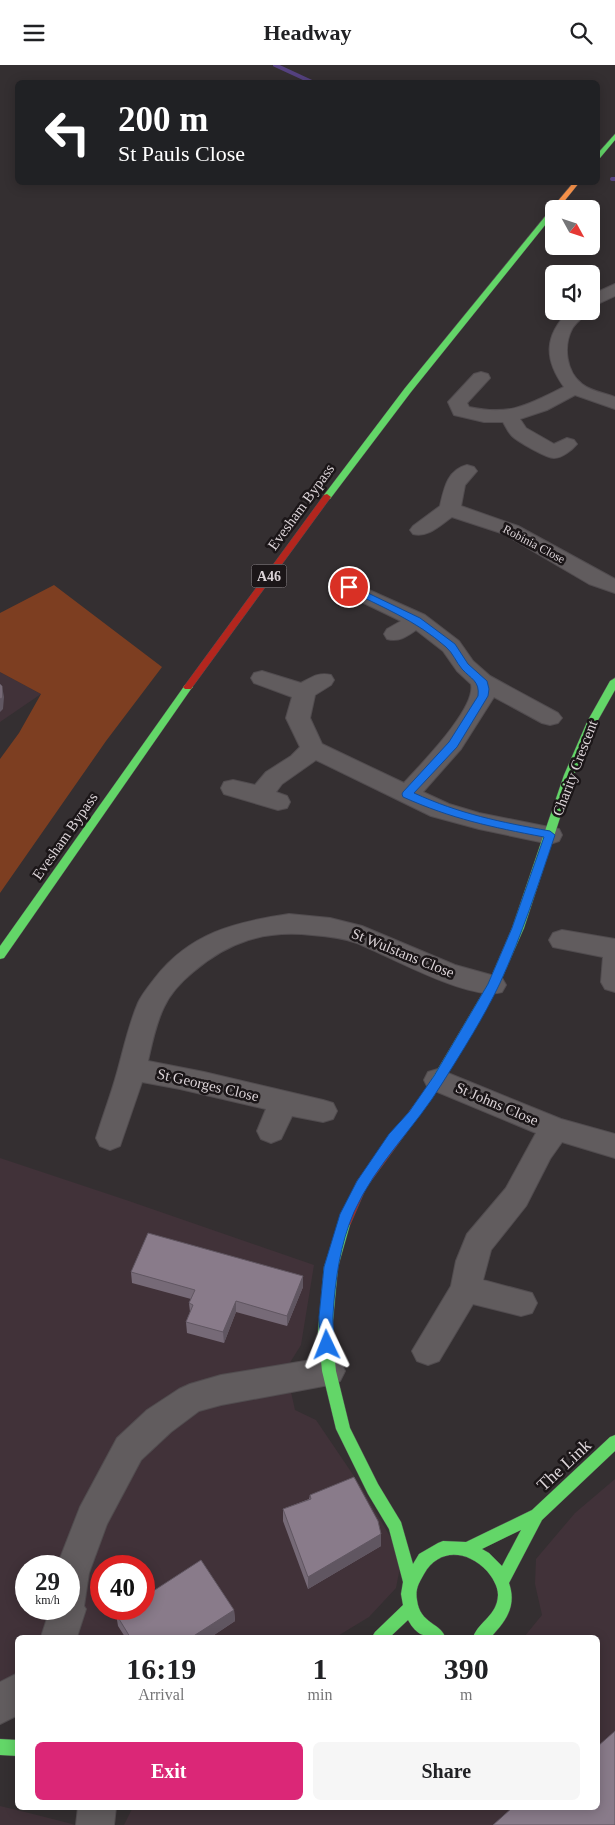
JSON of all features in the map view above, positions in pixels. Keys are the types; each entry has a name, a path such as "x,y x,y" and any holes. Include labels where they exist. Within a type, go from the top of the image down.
{"main road":[{"path":"600,155 615,136"},
{"name":"Evesham Bypass","path":"562,200 574,185"},
{"name":"Evesham Bypass","path":"0,955 178,699 354,459 545,220"},
{"name":"Charity Crescent","path":"409,1578 396,1527 373,1489 343,1429 329,1371 326,1331 331,1267 346,1214 361,1185 438,1080 493,985 518,928 570,775 592,722 615,681"},
{"name":"The Link","path":"502,1580 537,1515 615,1442"},
{"name":"The Link","path":"409,1578 422,1558 453,1549 537,1515"},
{"path":"453,1549 486,1558 494,1565 502,1580 506,1599 503,1611 491,1631 484,1635"},
{"path":"409,1578 407,1594 410,1608 417,1621 433,1635"},
{"path":"382,1635 410,1608"},
{"path":"0,1747 15,1748"}],"street":[{"path":"600,298 615,289"},
{"path":"571,320 562,331 558,343 560,363 565,374 575,388 615,403"},
{"path":"480,378 457,402 454,415 508,417 540,407 575,388"},
{"path":"508,417 519,432 554,452 568,444"},
{"path":"420,530 450,509 455,483 467,471"},
{"name":"Robinia Close","path":"450,509 511,530 596,579 615,587"},
{"path":"349,587 417,620 451,646 465,666 482,681 550,718"},
{"path":"396,634 417,620"},
{"path":"262,679 290,689 314,685 298,718 313,749 440,810 479,821 550,835"},
{"path":"407,794 453,745 483,696 482,681"},
{"path":"233,788 270,799 274,778 299,762 313,749"},
{"name":"St Wulstans Close","path":"110,1138 152,1002 174,973 201,950 223,938 249,929 289,923 330,927 362,935 448,973 493,985"},
{"path":"562,940 615,949"},
{"path":"614,981 615,959"},
{"name":"St Georges Close","path":"132,1070 162,1073 322,1111"},
{"name":"St Johns Close","path":"438,1080 555,1129 615,1146"},
{"path":"271,1131 282,1103"},
{"name":"St Johns Close","path":"428,1351 466,1289 471,1261 478,1243 516,1197 540,1151 555,1129"},
{"path":"466,1289 521,1303"},
{"path":"80,1557 92,1518 129,1449 159,1421 190,1399 221,1390 329,1371"},
{"path":"396,1527 453,1549"},
{"path":"60,1635 64,1620"},
{"path":"0,1706 15,1694"},
{"path":"95,1825 98,1810"}],"shaded area":[{"path":"54,585 162,667 106,741 0,893 0,759 19,733 41,694 0,672 0,613"},
{"path":"0,672 41,694 0,722"},
{"path":"0,1158 314,1265 301,1345 286,1369 295,1410 316,1420 360,1485 402,1557 396,1588 369,1617 339,1635 15,1635 15,1684 0,1681"},
{"path":"615,1479 615,1825 124,1825 132,1810 600,1810 600,1635 526,1635 542,1615 535,1584 536,1559 575,1513"},
{"path":"0,1806 76,1825 0,1825"}],"building":[{"path":"0,684 2,686 2,698 0,699"},
{"path":"148,1233 303,1276 287,1316 236,1301 223,1332 186,1322 193,1305 189,1303 195,1290 131,1272"},
{"path":"354,1477 378,1521 381,1534 308,1577 283,1509 311,1499 310,1495"},
{"path":"201,1560 234,1610 195,1635 129,1635 120,1620 155,1620 155,1590"},
{"path":"615,1731 615,1825 493,1825 510,1810 600,1810 600,1744"}],"waterway":[{"path":"275,65 308,80"}],"traffic: fast":[{"path":"600,155 615,136"},
{"path":"327,497 408,390 545,220"},
{"path":"430,1092 493,985 518,928 569,775 592,722 615,681"},
{"path":"0,955 188,687"},
{"path":"345,1221 331,1267 325,1331 329,1371 343,1429 373,1489 396,1527 409,1578"},
{"path":"468,1548 537,1515 615,1442"},
{"path":"503,1580 537,1515"},
{"path":"435,1635 423,1627 416,1619 410,1605 409,1589 424,1559 443,1548 465,1548 484,1558 499,1574 505,1594 501,1616 483,1635"},
{"path":"382,1635 410,1608"},
{"path":"0,1747 15,1748"}],"traffic: slow":[{"path":"562,200 574,185"}],"traffic: jam":[{"path":"188,687 327,497"},
{"path":"345,1221 361,1185 430,1092"}],"route":[{"path":"327,1345 328,1287 331,1267 346,1214 361,1185 438,1080 493,985 518,928 550,835 479,821 440,810 407,794 453,745 483,696 482,681 465,666 451,646 417,620 349,587"}]}
